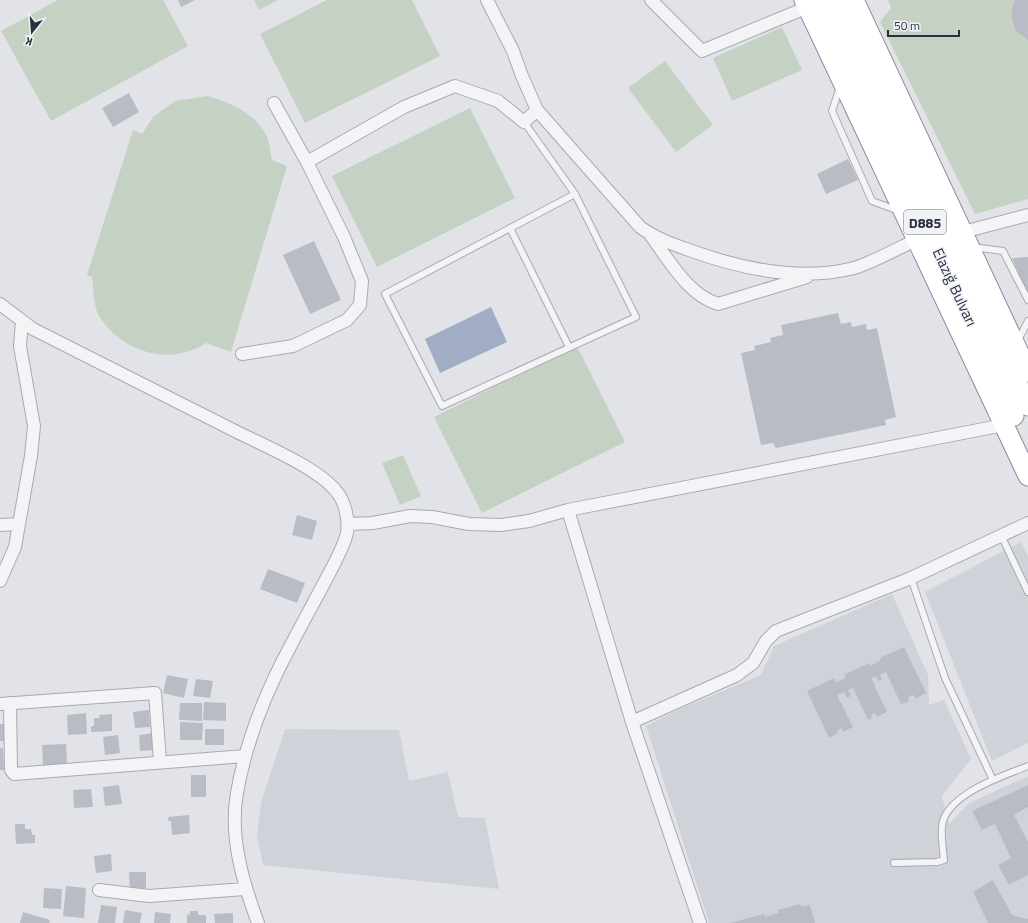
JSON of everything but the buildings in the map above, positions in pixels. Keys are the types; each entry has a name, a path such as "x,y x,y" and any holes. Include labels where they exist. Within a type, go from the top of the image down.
{"highway":[{"name":"Elazığ Bulvarı","path":"838,0 1028,406"},
{"path":"811,2 842,79 1028,476"},
{"name":"Elazığ Bulvarı","path":"811,2 907,181 1028,445"},
{"path":"859,2 1028,372"}],"street":[{"path":"487,0 513,51 537,110 640,227 651,236 676,271 699,295 708,301 718,304 820,274 855,267 918,239"},
{"path":"652,0 702,51 811,2"},
{"path":"307,162 404,107 455,86 498,101 524,122 537,110"},
{"path":"242,354 293,346 347,320 360,305 362,281 344,237 307,162 274,103"},
{"path":"967,239 1028,214"},
{"path":"651,236 714,259 741,266 764,270 820,274"},
{"path":"0,304 33,329 269,448 320,476 337,491 344,507 348,524 340,552 290,646 260,709 245,756 236,794 234,820 245,889 258,923"},
{"path":"0,580 15,547 31,456 34,426 20,346 22,321"},
{"path":"348,524 373,523 410,516 432,517 469,524 501,525 529,521 568,510 1004,426"},
{"path":"568,510 632,722 700,923"},
{"path":"632,722 737,675 753,663 766,642 776,631 912,578 1028,523"},
{"path":"0,525 19,524"},
{"path":"160,761 155,693 5,703 11,770 14,774 160,761 245,756"},
{"path":"99,890 149,896 245,889"}],"lane":[{"path":"842,79 832,111 872,201 906,214"},
{"path":"524,122 575,194 636,317 442,406 385,294 575,194"},
{"path":"510,228 570,348"},
{"path":"967,239 1004,251 1028,300"},
{"path":"1015,345 1028,321"},
{"path":"1001,535 1028,592"},
{"path":"912,578 945,678 993,780"},
{"path":"894,863 937,862 944,860 942,825 946,814 968,792 1028,766"}],"shaded area":[{"path":"1021,542 1028,556 1028,743 992,761 925,592"},
{"path":"892,594 928,675 929,705 944,700 971,759 942,796 949,824 969,803 1028,776 1028,923 709,923 646,726 680,709 761,675 774,646"},
{"path":"285,729 399,730 409,781 448,772 458,817 485,818 499,889 263,865 257,836 261,803"}],"green space":[{"path":"58,0 163,0 188,46 51,121 1,31"},
{"path":"254,0 278,0 259,10"},
{"path":"327,0 412,0 440,56 305,123 260,34"},
{"path":"888,0 1028,0 1028,199 975,214 880,22 891,8"},
{"path":"782,27 802,70 732,101 713,58"},
{"path":"665,61 713,125 676,152 628,88"},
{"path":"208,96 235,106 257,122 268,139 272,160 287,166 231,352 206,343 192,350 177,354 147,352 133,347 120,339 99,316 95,302 92,277 87,275 133,130 142,134 153,117 175,101"},
{"path":"470,108 515,198 377,267 332,176"},
{"path":"577,346 625,442 482,513 434,417"},
{"path":"403,455 421,496 400,505 382,463"}],"water":[{"path":"491,307 507,342 440,373 425,339"}]}
